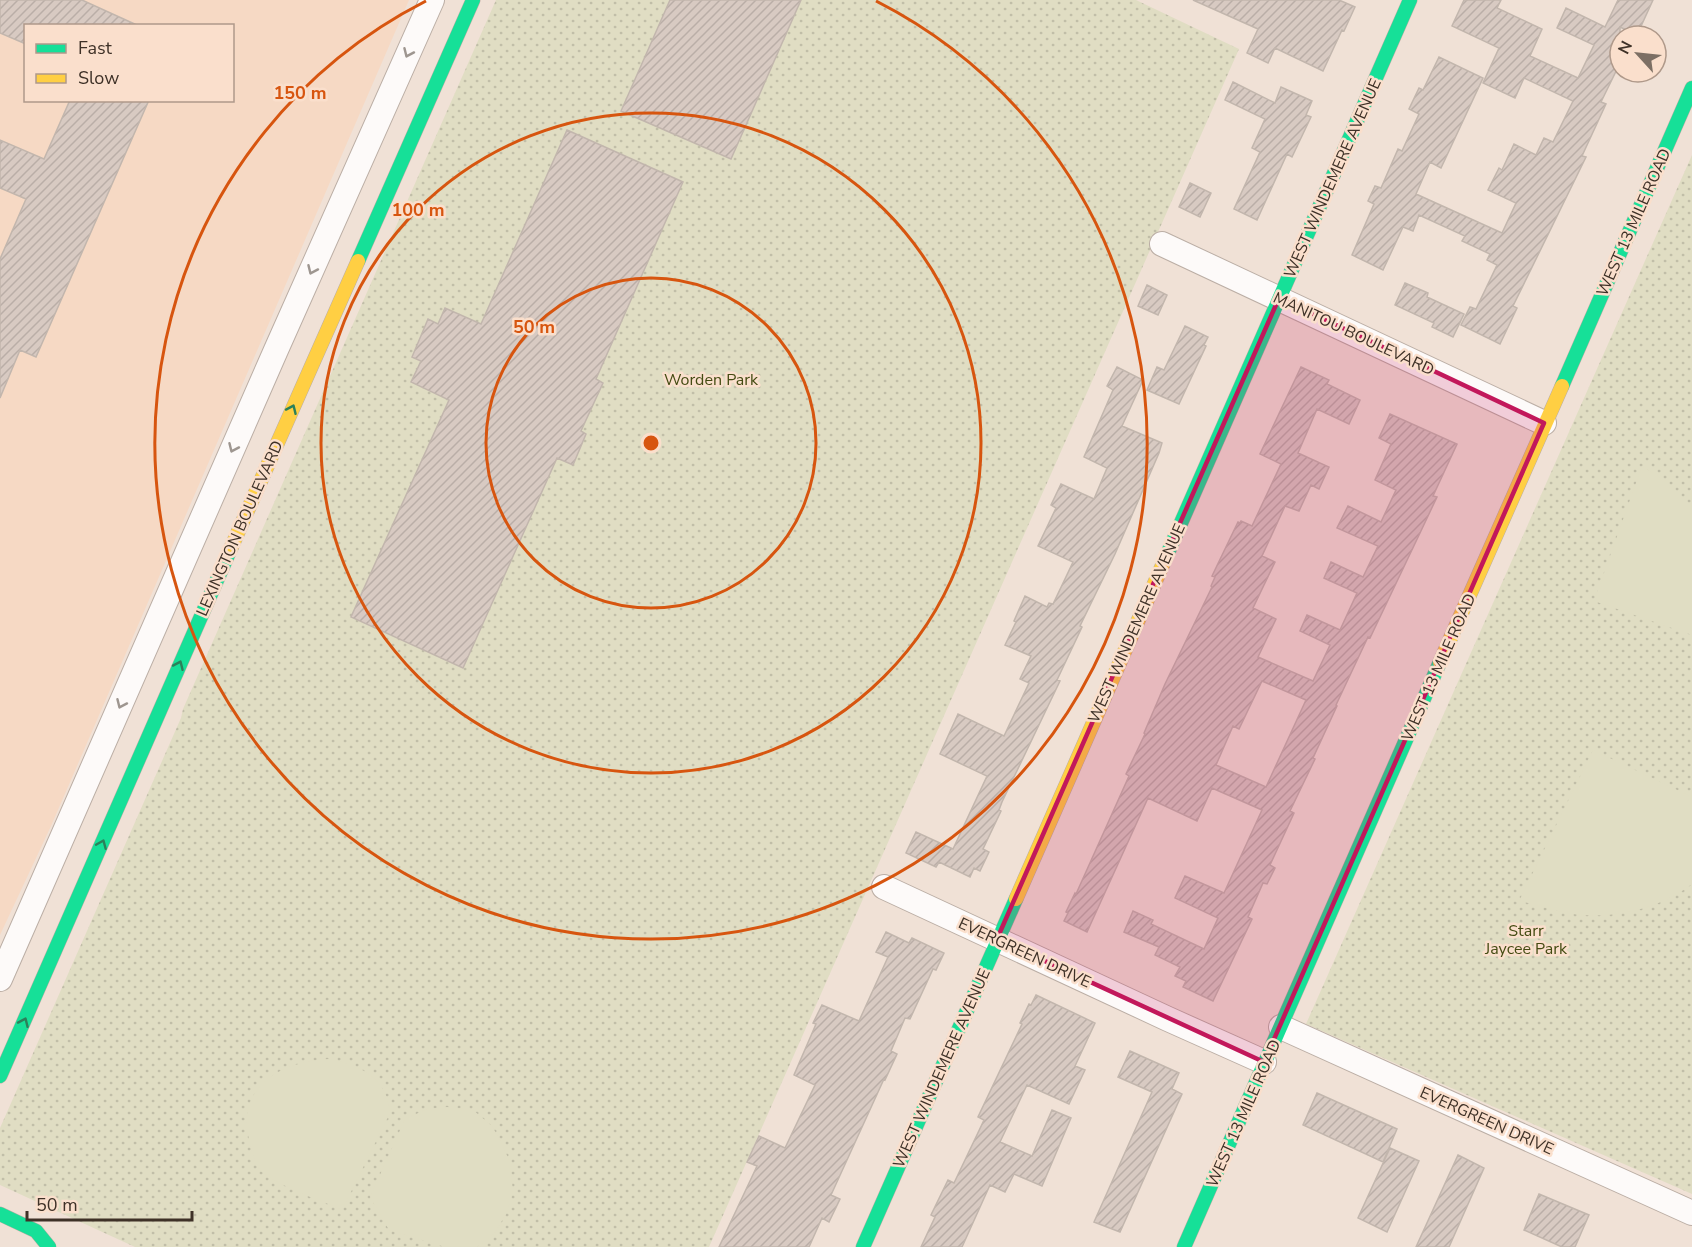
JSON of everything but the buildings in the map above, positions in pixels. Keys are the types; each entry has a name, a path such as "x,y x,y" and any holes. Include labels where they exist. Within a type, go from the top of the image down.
{"street":[{"name":"LEXINGTON BOULEVARD","path":"0,1076 310,366 473,0"},
{"name":"WEST WINDEMERE AVENUE","path":"863,1247 1410,0"},
{"path":"0,979 428,9 459,31"},
{"name":"WEST 13 MILE ROAD","path":"1184,1247 1692,88"},
{"path":"330,230 364,245"},
{"name":"MANITOU BOULEVARD","path":"1162,244 1545,423"},
{"path":"276,350 310,366"},
{"path":"134,674 168,690"},
{"path":"45,878 54,882 73,910"},
{"name":"EVERGREEN DRIVE","path":"884,887 1264,1062"},
{"name":"EVERGREEN DRIVE","path":"1281,1027 1692,1213"},
{"path":"0,1214 36,1231 49,1247"}],"highlighted area":[{"path":"1279,298 1544,423 1264,1062 997,939"}],"shaded area":[{"path":"0,0 409,0 51,826 0,935"}],"green space":[{"name":"Worden Park","path":"496,0 1136,0 1239,49 709,1247 135,1247 0,1185 0,1128"},
{"name":"Starr Jaycee Park","path":"1692,155 1692,1194 1306,1024"},
{"path":"1642,466 1666,481 1692,507 1692,635 1594,601"},
{"path":"1593,750 1692,797 1692,884 1654,905 1611,915 1574,914 1519,901"},
{"path":"330,1059 352,1065 378,1082 384,1090 390,1113 342,1210 288,1187 261,1171 252,1151 247,1120 250,1104 257,1090 267,1080 280,1071 296,1065"},
{"path":"447,1107 473,1110 492,1126 510,1162 513,1192 506,1214 494,1234 477,1247 445,1247 389,1230 370,1197 405,1119 427,1109"}],"traffic: fast":[{"path":"358,261 473,0"},
{"path":"1163,564 1410,0"},
{"path":"1562,386 1692,88"},
{"path":"0,1076 231,548"},
{"path":"1184,1247 1440,662"},
{"path":"863,1247 1016,899"},
{"path":"0,1214 36,1231 49,1247"}],"traffic: slow":[{"path":"231,548 358,261"},
{"path":"1440,662 1562,386"},
{"path":"1016,899 1163,564"}]}
